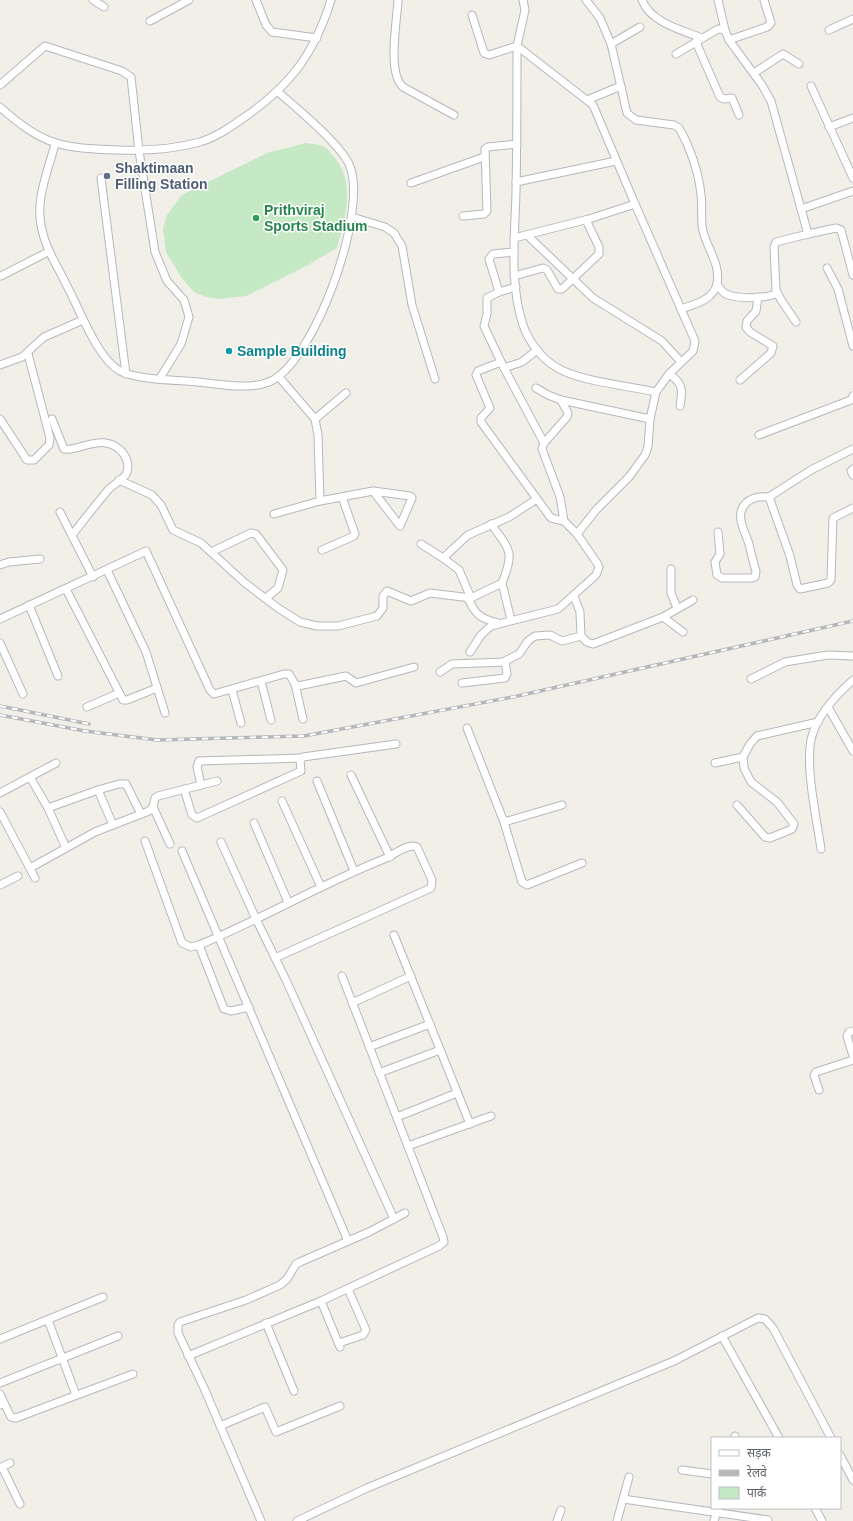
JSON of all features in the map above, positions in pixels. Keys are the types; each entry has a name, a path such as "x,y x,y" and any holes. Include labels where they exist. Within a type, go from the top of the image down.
{"street":[{"path":"92,0 104,7"},
{"path":"150,21 190,0"},
{"path":"256,0 266,25 272,32 317,38"},
{"path":"0,107 27,129 42,139 55,144 99,149 139,151 178,146 210,138 238,122 278,92 302,65 317,38 331,0"},
{"path":"398,0 394,62 398,82 403,87 454,115"},
{"path":"523,0 525,10 518,46 514,238 514,276 523,324 537,350 555,367 567,373 656,392"},
{"path":"586,0 600,18 611,44 627,113 633,119 674,125 681,131 696,169 700,187 702,224 717,271 717,284 709,296 703,301 682,309"},
{"path":"642,0 647,10 656,18 699,40 720,97 732,98 738,116"},
{"path":"718,0 725,30 729,40 754,73 771,101 808,234"},
{"path":"729,40 769,25 770,19 764,0"},
{"path":"472,15 482,50 486,55 518,46"},
{"path":"829,30 853,19"},
{"path":"611,44 640,26"},
{"path":"676,54 718,30 725,30"},
{"path":"0,85 45,46 127,73 133,81 139,151 155,252 167,281 184,300 189,317 181,344 160,378"},
{"path":"518,46 587,100 597,112 616,161 693,334 695,346 691,353 669,374 656,392 650,419 648,447 641,461 629,477 596,510 577,534"},
{"path":"754,73 783,54 786,54 799,64"},
{"path":"587,100 621,86"},
{"path":"811,86 853,178"},
{"path":"55,144 40,204 42,230 48,252 83,320 108,361 126,374 258,385 280,377 301,347 330,293 346,244 352,217 353,178 345,156 278,92"},
{"path":"829,127 853,118"},
{"path":"463,216 484,214 487,210 484,158 485,149 488,147 517,144"},
{"path":"411,183 484,158"},
{"path":"516,182 616,161"},
{"path":"101,178 126,374"},
{"path":"801,209 853,191"},
{"path":"514,238 586,220 635,204"},
{"path":"352,217 386,227 394,233 402,246 412,305 434,379"},
{"path":"514,276 543,268 560,290 598,257 600,251 586,220"},
{"path":"796,322 777,293 774,244 780,241 836,228 841,230 853,275"},
{"path":"527,235 601,305 662,341 682,362"},
{"path":"1,276 48,252"},
{"path":"499,292 490,257 493,254 514,252"},
{"path":"827,268 838,289 853,346"},
{"path":"717,284 723,291 731,296 770,297 777,293"},
{"path":"516,287 499,292 488,298 487,314 484,326 502,365 544,443"},
{"path":"740,380 773,349 772,346 750,332 746,327 747,321 756,311 758,297"},
{"path":"0,365 28,354 44,337 83,320"},
{"path":"470,652 486,630 498,623 558,609 596,575 599,567 577,534 564,521 551,518 481,419 490,408 477,378 477,373 502,365 522,362 537,350"},
{"path":"0,419 27,460 34,460 50,445 50,438 28,354"},
{"path":"669,374 676,378 681,385 682,393 680,406"},
{"path":"280,377 315,419 318,435 320,501"},
{"path":"536,388 561,400 650,419"},
{"path":"315,419 346,393"},
{"path":"561,400 568,413 567,417 544,443 542,452 560,497 564,521"},
{"path":"759,435 852,401"},
{"path":"52,419 64,448 70,449 92,442 107,443 119,448 125,457 127,470 125,475 110,488 72,535"},
{"path":"718,532 720,554 715,562 717,575 722,578 755,577 756,571 741,520 741,511 743,507 752,498 760,496 768,497 811,470 853,449"},
{"path":"853,469 851,471 853,475"},
{"path":"119,480 152,495 161,505 173,530 196,539 266,598 300,622 328,627 347,625 377,616 383,608 383,596 387,591 411,601 430,593 469,598 502,583"},
{"path":"274,514 320,501 373,491 411,496 412,498 400,526 373,491"},
{"path":"322,550 354,536 355,534 342,497"},
{"path":"768,497 790,556 797,585 800,589 828,583 832,580 833,518 853,508"},
{"path":"443,558 468,535 509,517 537,499"},
{"path":"60,512 93,577"},
{"path":"491,524 506,544 510,555 509,567 502,583 511,620"},
{"path":"211,552 250,534 256,534 283,570 278,588 266,598"},
{"path":"421,544 459,570 477,615 484,619 498,623"},
{"path":"0,619 146,551 211,692 216,694 287,674 291,676 295,684 304,719"},
{"path":"0,566 9,562 40,559"},
{"path":"672,569 671,589 677,608"},
{"path":"107,570 144,646 165,713"},
{"path":"66,589 123,700 128,700 157,688"},
{"path":"574,596 580,612 581,636 586,642 593,644 662,617 693,600"},
{"path":"29,605 58,676"},
{"path":"662,617 682,632"},
{"path":"440,672 452,664 505,662 518,654 528,640 535,636 550,635 562,641 581,636"},
{"path":"0,643 23,694"},
{"path":"751,679 776,664 794,659 828,655 853,656"},
{"path":"462,682 505,678 507,674 505,662"},
{"path":"295,684 298,686 346,676 356,683 414,667"},
{"path":"821,849 809,757 811,738 818,722 828,707 853,680"},
{"path":"261,681 271,720"},
{"path":"232,690 241,724"},
{"path":"87,707 119,693"},
{"path":"828,707 853,751"},
{"path":"737,806 763,836 768,838 792,829 794,826 793,822 777,802 755,786 748,778 744,768 743,757 750,744 757,736 818,722"},
{"path":"467,728 504,822 522,882 525,885 582,863"},
{"path":"201,785 197,767 199,761 301,758 396,744"},
{"path":"714,763 743,757"},
{"path":"184,789 192,815 197,818 301,771 301,758"},
{"path":"0,793 56,763"},
{"path":"351,775 390,857"},
{"path":"30,777 48,808 66,848"},
{"path":"317,780 354,871"},
{"path":"170,844 153,807 155,798 217,781"},
{"path":"48,808 98,790 119,784 126,784 141,814"},
{"path":"98,790 113,825"},
{"path":"282,801 321,887"},
{"path":"504,822 562,805"},
{"path":"30,868 66,848 113,825 141,814 153,807"},
{"path":"0,812 35,878"},
{"path":"254,823 288,902"},
{"path":"145,841 181,940 186,946 191,947 199,946 354,871 390,857 411,846 417,847 432,880 431,888 275,958"},
{"path":"221,842 394,1219"},
{"path":"182,851 348,1241"},
{"path":"0,885 18,876"},
{"path":"394,935 470,1124"},
{"path":"199,946 224,1009 231,1011 248,1007"},
{"path":"188,1356 348,1289 439,1246 444,1242 427,1192 342,976"},
{"path":"352,1003 411,976"},
{"path":"369,1047 430,1024"},
{"path":"853,1031 849,1032 847,1036 853,1056"},
{"path":"379,1073 440,1050"},
{"path":"819,1090 814,1075 816,1072 853,1060"},
{"path":"397,1117 457,1093"},
{"path":"408,1146 491,1116"},
{"path":"261,1521 177,1328 180,1322 246,1300 280,1286 288,1279 296,1264 348,1241 405,1213"},
{"path":"321,1301 340,1345 363,1335 366,1330 348,1289"},
{"path":"0,1339 102,1297"},
{"path":"297,1521 367,1488 674,1361 758,1318 765,1319 769,1322 830,1437"},
{"path":"48,1320 76,1395"},
{"path":"266,1323 294,1391"},
{"path":"0,1383 118,1336"},
{"path":"722,1336 778,1437"},
{"path":"0,1394 2,1404 11,1417 16,1418 133,1374"},
{"path":"220,1426 265,1407 276,1432 340,1406"},
{"path":"841,1457 853,1480"},
{"path":"10,1463 1,1467 20,1504"},
{"path":"682,1470 711,1474"},
{"path":"617,1521 629,1477"},
{"path":"623,1500 717,1511 768,1520"},
{"path":"816,1509 822,1521"},
{"path":"558,1521 561,1510"},
{"path":"714,1521 717,1511"}],"green space":[{"name":"Prithviraj Sports Stadium","path":"306,143 320,145 327,149 341,168 345,179 347,202 337,248 308,265 246,296 219,299 206,297 194,292 181,277 166,252 163,229 167,215 182,195 267,153"}],"railway":[{"path":"0,715 85,731 157,740 304,736 513,697 853,621"},
{"path":"0,706 89,724"}],"place":[{"name":"Shaktimaan Filling Station","path":"107,176"},
{"name":"Prithviraj Sports Stadium","path":"256,218"},
{"name":"Sample Building","path":"229,351"}]}
